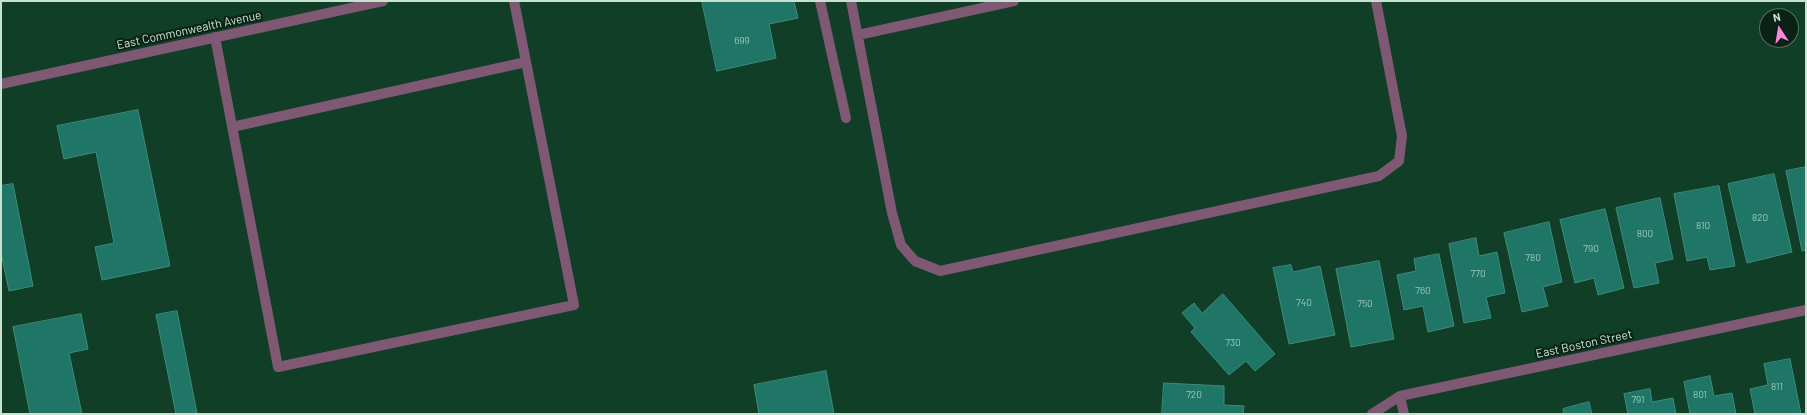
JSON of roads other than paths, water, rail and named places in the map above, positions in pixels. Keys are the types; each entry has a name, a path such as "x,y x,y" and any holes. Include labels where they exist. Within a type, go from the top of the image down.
{"street":[{"name":"East Commonwealth Avenue","path":"1,84 383,1"},
{"path":"215,37 278,367 574,305 514,1"},
{"path":"820,1 846,118"},
{"path":"851,1 892,213 901,245 915,261 940,271 1379,176 1398,161 1402,136 1376,1"},
{"path":"858,35 1014,1"},
{"path":"232,127 526,62"},
{"name":"East Boston Street","path":"1372,414 1400,396 1806,310"},
{"path":"1400,396 1404,414"}]}
